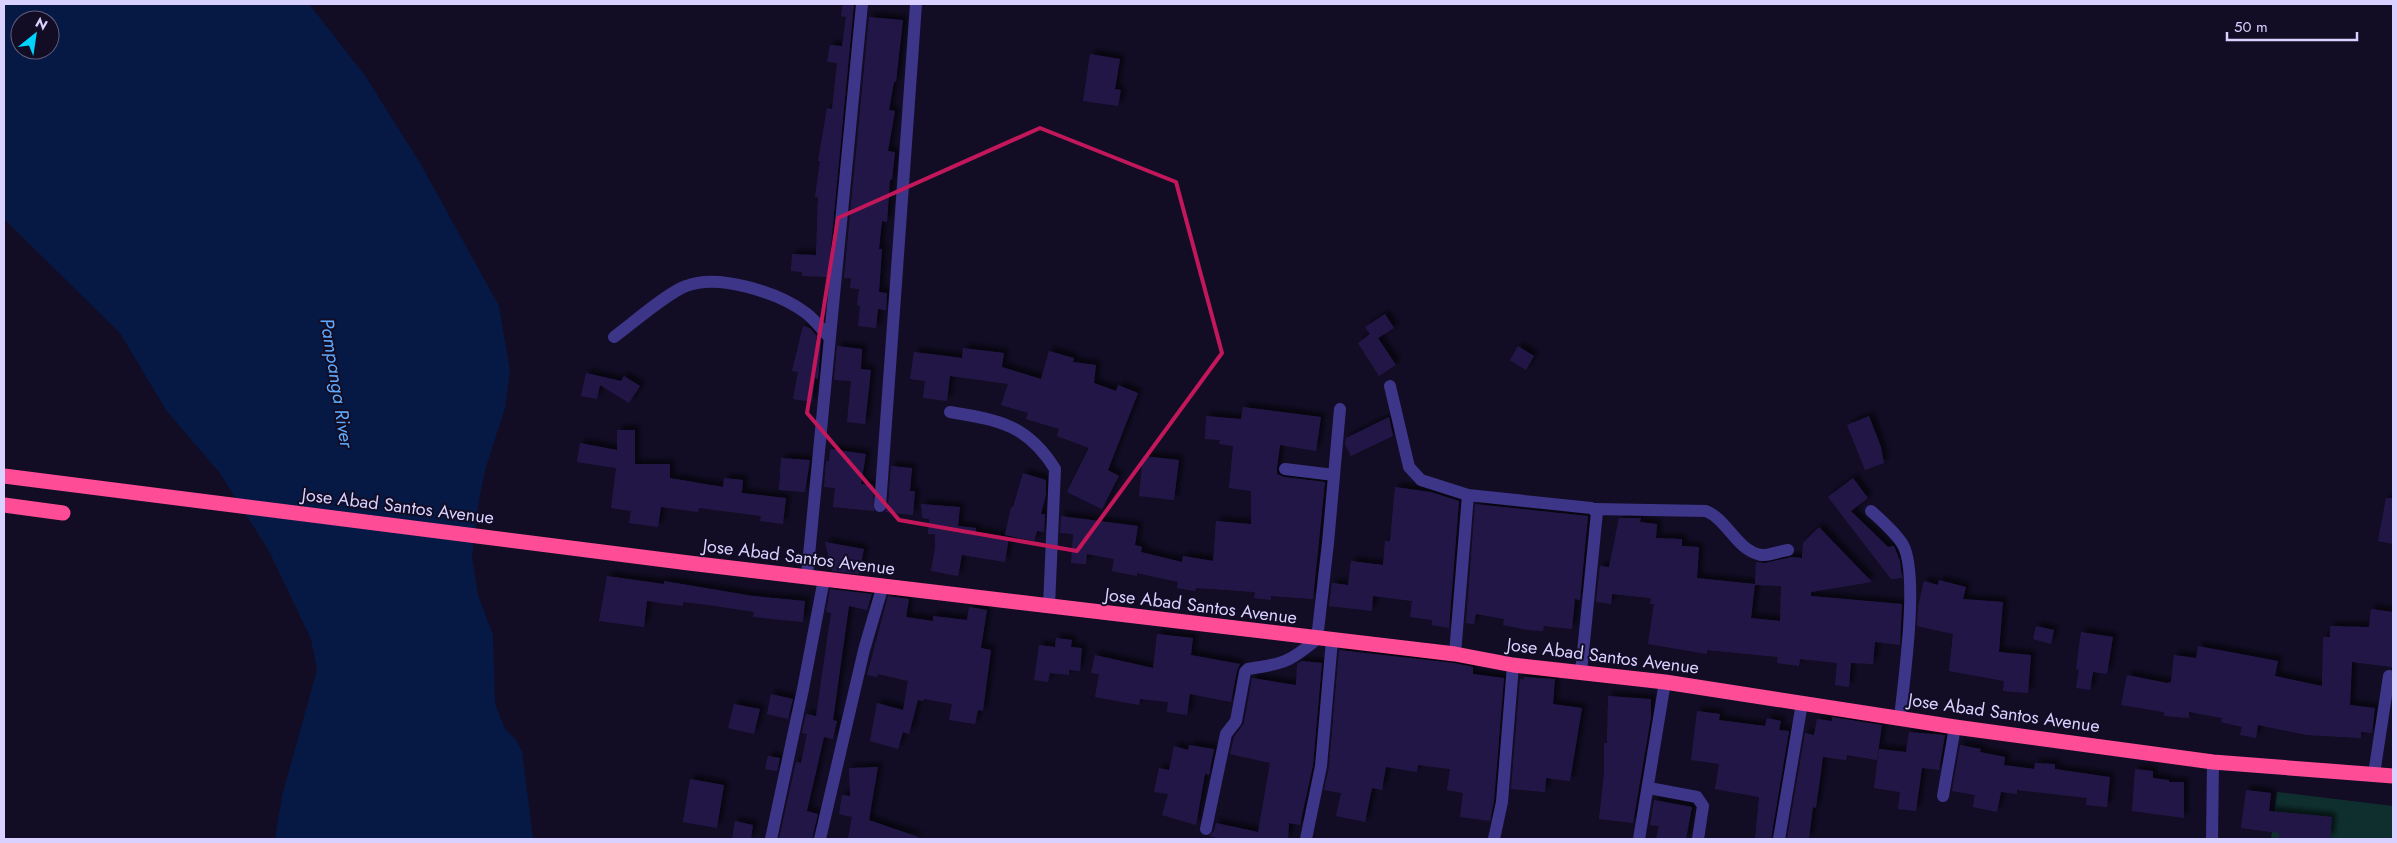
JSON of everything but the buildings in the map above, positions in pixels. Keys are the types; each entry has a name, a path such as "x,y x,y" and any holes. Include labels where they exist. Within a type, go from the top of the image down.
{"highway":[{"name":"Jose Abad Santos Avenue","path":"4,476 689,563 883,585 1324,640 1455,654 1513,665 1666,682 1955,727 2213,762 2393,776"},
{"path":"4,505 63,513"}],"street":[{"path":"807,576 862,4"},
{"path":"880,506 916,4"},
{"path":"614,337 686,286 710,280 774,295 806,314 830,338"},
{"path":"1390,386 1409,467 1421,480 1468,495 1595,509 1706,511 1715,515 1745,548 1762,555 1788,550"},
{"path":"1306,839 1321,766 1324,640 1340,409"},
{"path":"950,412 997,420 1022,432 1045,452 1055,469 1049,606"},
{"path":"1285,469 1334,475"},
{"path":"1455,654 1468,495"},
{"path":"1580,672 1598,518 1595,509"},
{"path":"1871,511 1903,545 1908,560 1910,607 1900,717"},
{"path":"771,839 804,689 824,579"},
{"path":"820,839 864,650 883,585"},
{"path":"1206,829 1226,734 1236,721 1245,672 1248,669 1286,662 1324,640"},
{"path":"1494,839 1502,802 1513,665"},
{"path":"2374,774 2389,676"},
{"path":"1639,839 1666,682"},
{"path":"1779,839 1802,703"},
{"path":"1943,796 1955,727"},
{"path":"2212,839 2213,762"},
{"path":"1649,788 1697,797 1703,806 1698,839"}],"highlighted area":[{"path":"1040,128 1176,182 1222,353 1077,551 899,520 807,413 838,218"}],"green space":[{"path":"2277,792 2393,806 2393,839 2271,839"}],"water":[{"name":"Pampanga River","path":"4,4 309,4 366,77 420,163 499,306 510,371 505,408 486,467 479,499 472,557 478,595 493,635 495,704 505,729 516,740 522,751 533,839 275,839 282,796 317,670 311,639 268,549 219,472 166,410 120,333 4,219"}]}
